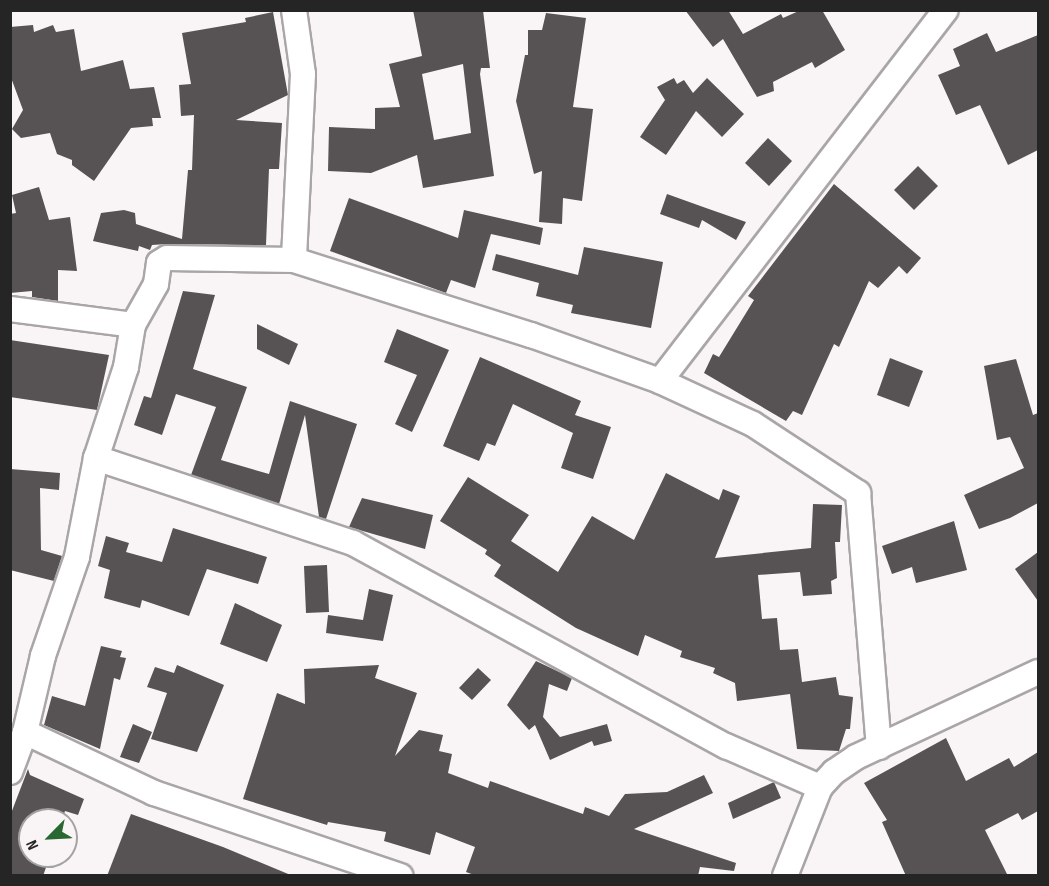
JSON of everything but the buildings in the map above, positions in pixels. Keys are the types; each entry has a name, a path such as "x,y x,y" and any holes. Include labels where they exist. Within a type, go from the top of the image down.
{"street":[{"path":"294,10 303,74 294,260"},
{"path":"660,381 946,10"},
{"path":"10,772 25,732 43,656 77,557 96,458 126,367 133,325 156,284 159,263 167,258 294,260 531,335 660,381 753,424 858,493 879,747"},
{"path":"10,309 133,325"},
{"path":"96,458 353,543 726,746 820,787"},
{"path":"785,876 820,787 834,772 879,747 1038,672"},
{"path":"25,732 154,793 400,876"}]}
